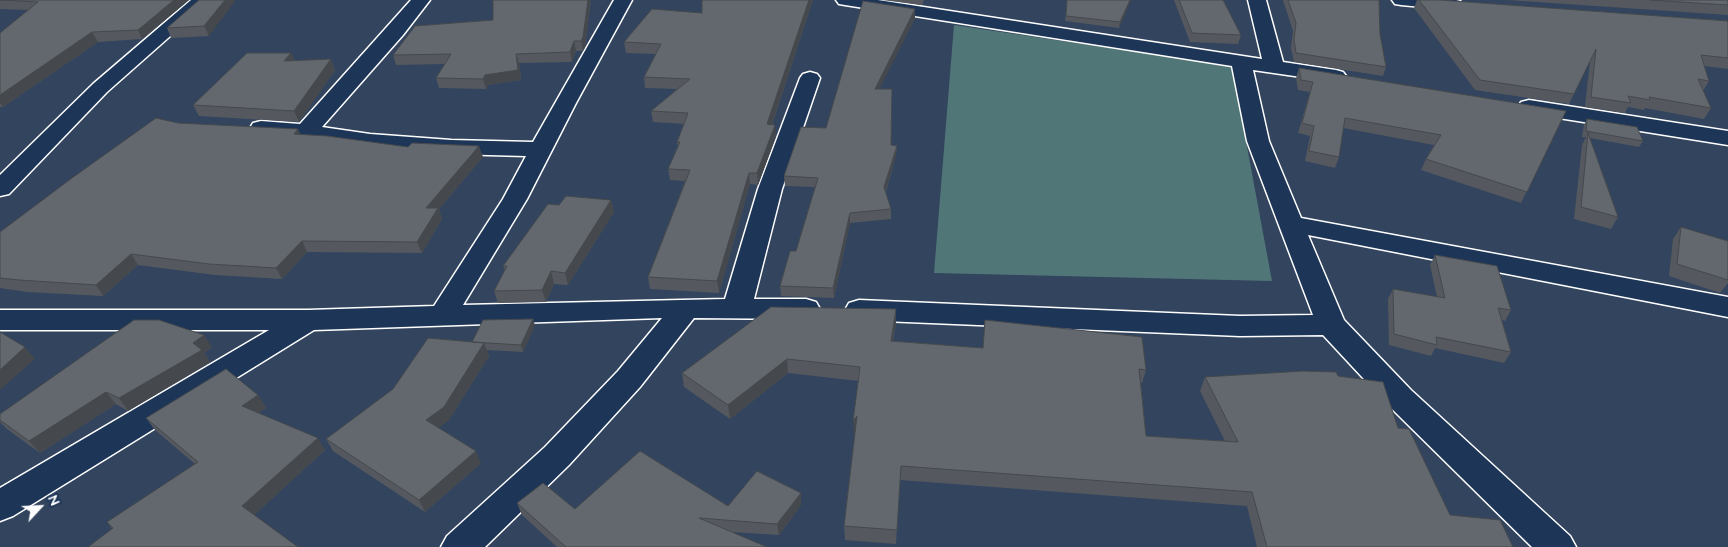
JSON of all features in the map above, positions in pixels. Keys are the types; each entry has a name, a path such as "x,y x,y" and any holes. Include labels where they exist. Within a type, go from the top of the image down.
{"street":[{"path":"0,189 100,88 202,0"},
{"path":"306,131 396,31 421,0"},
{"path":"442,316 515,199 623,0"},
{"path":"845,0 1359,79"},
{"path":"1257,0 1274,66"},
{"path":"1401,0 1473,6"},
{"path":"1241,61 1258,141 1331,325 1400,398 1557,547"},
{"path":"737,308 770,189 810,78"},
{"path":"1514,104 1691,134 1728,138"},
{"path":"240,127 306,131 424,145 541,149"},
{"path":"1292,224 1728,307"},
{"path":"460,547 557,456 629,379 686,308"},
{"path":"0,320 308,320 737,308 923,311 1240,326 1331,325"},
{"path":"0,506 308,320"}],"green space":[{"path":"954,25 1232,66 1272,281 934,273"}],"building":[{"path":"0,0 174,0 138,30 92,32 0,95 0,33 38,2"},
{"path":"199,0 225,0 204,26 167,28"},
{"path":"493,0 588,0 583,37 581,41 574,41 570,52 516,54 518,70 485,75 483,79 436,78 451,54 393,55 415,26 493,20"},
{"path":"702,0 809,0 767,124 775,125 757,173 749,173 717,281 648,277 690,170 668,169 680,142 677,142 688,113 651,111 690,79 644,77 661,44 624,42 652,9 702,13"},
{"path":"1067,0 1130,0 1120,22 1066,16"},
{"path":"1179,0 1223,0 1241,35 1192,33"},
{"path":"1288,0 1379,0 1380,34 1386,67 1296,53 1294,39 1296,23"},
{"path":"1419,0 1728,21 1728,58 1701,55 1709,81 1698,79 1711,108 1649,97 1650,100 1628,96 1631,103 1591,97 1596,49 1574,94 1480,80"},
{"path":"1650,0 1728,0 1728,5"},
{"path":"863,1 915,9 875,89 892,89 891,145 897,146 884,187 891,209 850,213 833,288 780,286 790,251 796,251 818,178 784,176 801,127 826,128"},
{"path":"247,53 291,53 284,61 331,59 294,111 193,105"},
{"path":"1299,68 1566,111 1527,192 1426,159 1441,135 1345,118 1339,157 1309,151 1314,126 1302,123 1313,82 1301,80"},
{"path":"156,118 178,123 298,129 294,134 327,136 408,147 412,143 479,146 426,208 438,208 417,242 302,241 276,268 209,264 131,254 96,285 0,278 0,232"},
{"path":"1587,119 1637,127 1643,141 1586,131"},
{"path":"1588,133 1618,217 1581,207"},
{"path":"566,196 611,200 565,273 551,271 542,290 494,291 507,266 503,266 548,204 559,205"},
{"path":"1681,227 1728,241 1728,280 1677,264"},
{"path":"1435,255 1497,266 1511,310 1498,308 1511,352 1436,337 1437,345 1394,334 1393,289 1445,298"},
{"path":"771,307 896,309 891,341 983,348 985,320 1142,337 1146,370 1139,369 1146,436 1238,442 1205,377 1303,371 1336,372 1338,376 1383,382 1398,428 1409,429 1450,515 1500,520 1513,547 1267,547 1252,492 901,466 897,530 844,526 857,416 853,421 860,367 787,359 728,405 682,373"},
{"path":"533,319 521,345 472,342 483,320"},
{"path":"134,320 159,320 204,335 193,343 202,350 119,398 106,392 29,441 0,420 0,414"},
{"path":"0,332 25,347 0,370"},
{"path":"428,338 484,343 444,407 426,420 476,451 419,500 326,439 393,389"},
{"path":"226,369 258,395 242,406 318,438 242,506 298,547 88,547 113,528 107,522 198,462 146,418"},
{"path":"640,451 728,506 757,471 801,493 777,524 699,518 767,547 566,547 517,503 543,483 575,509"}]}
